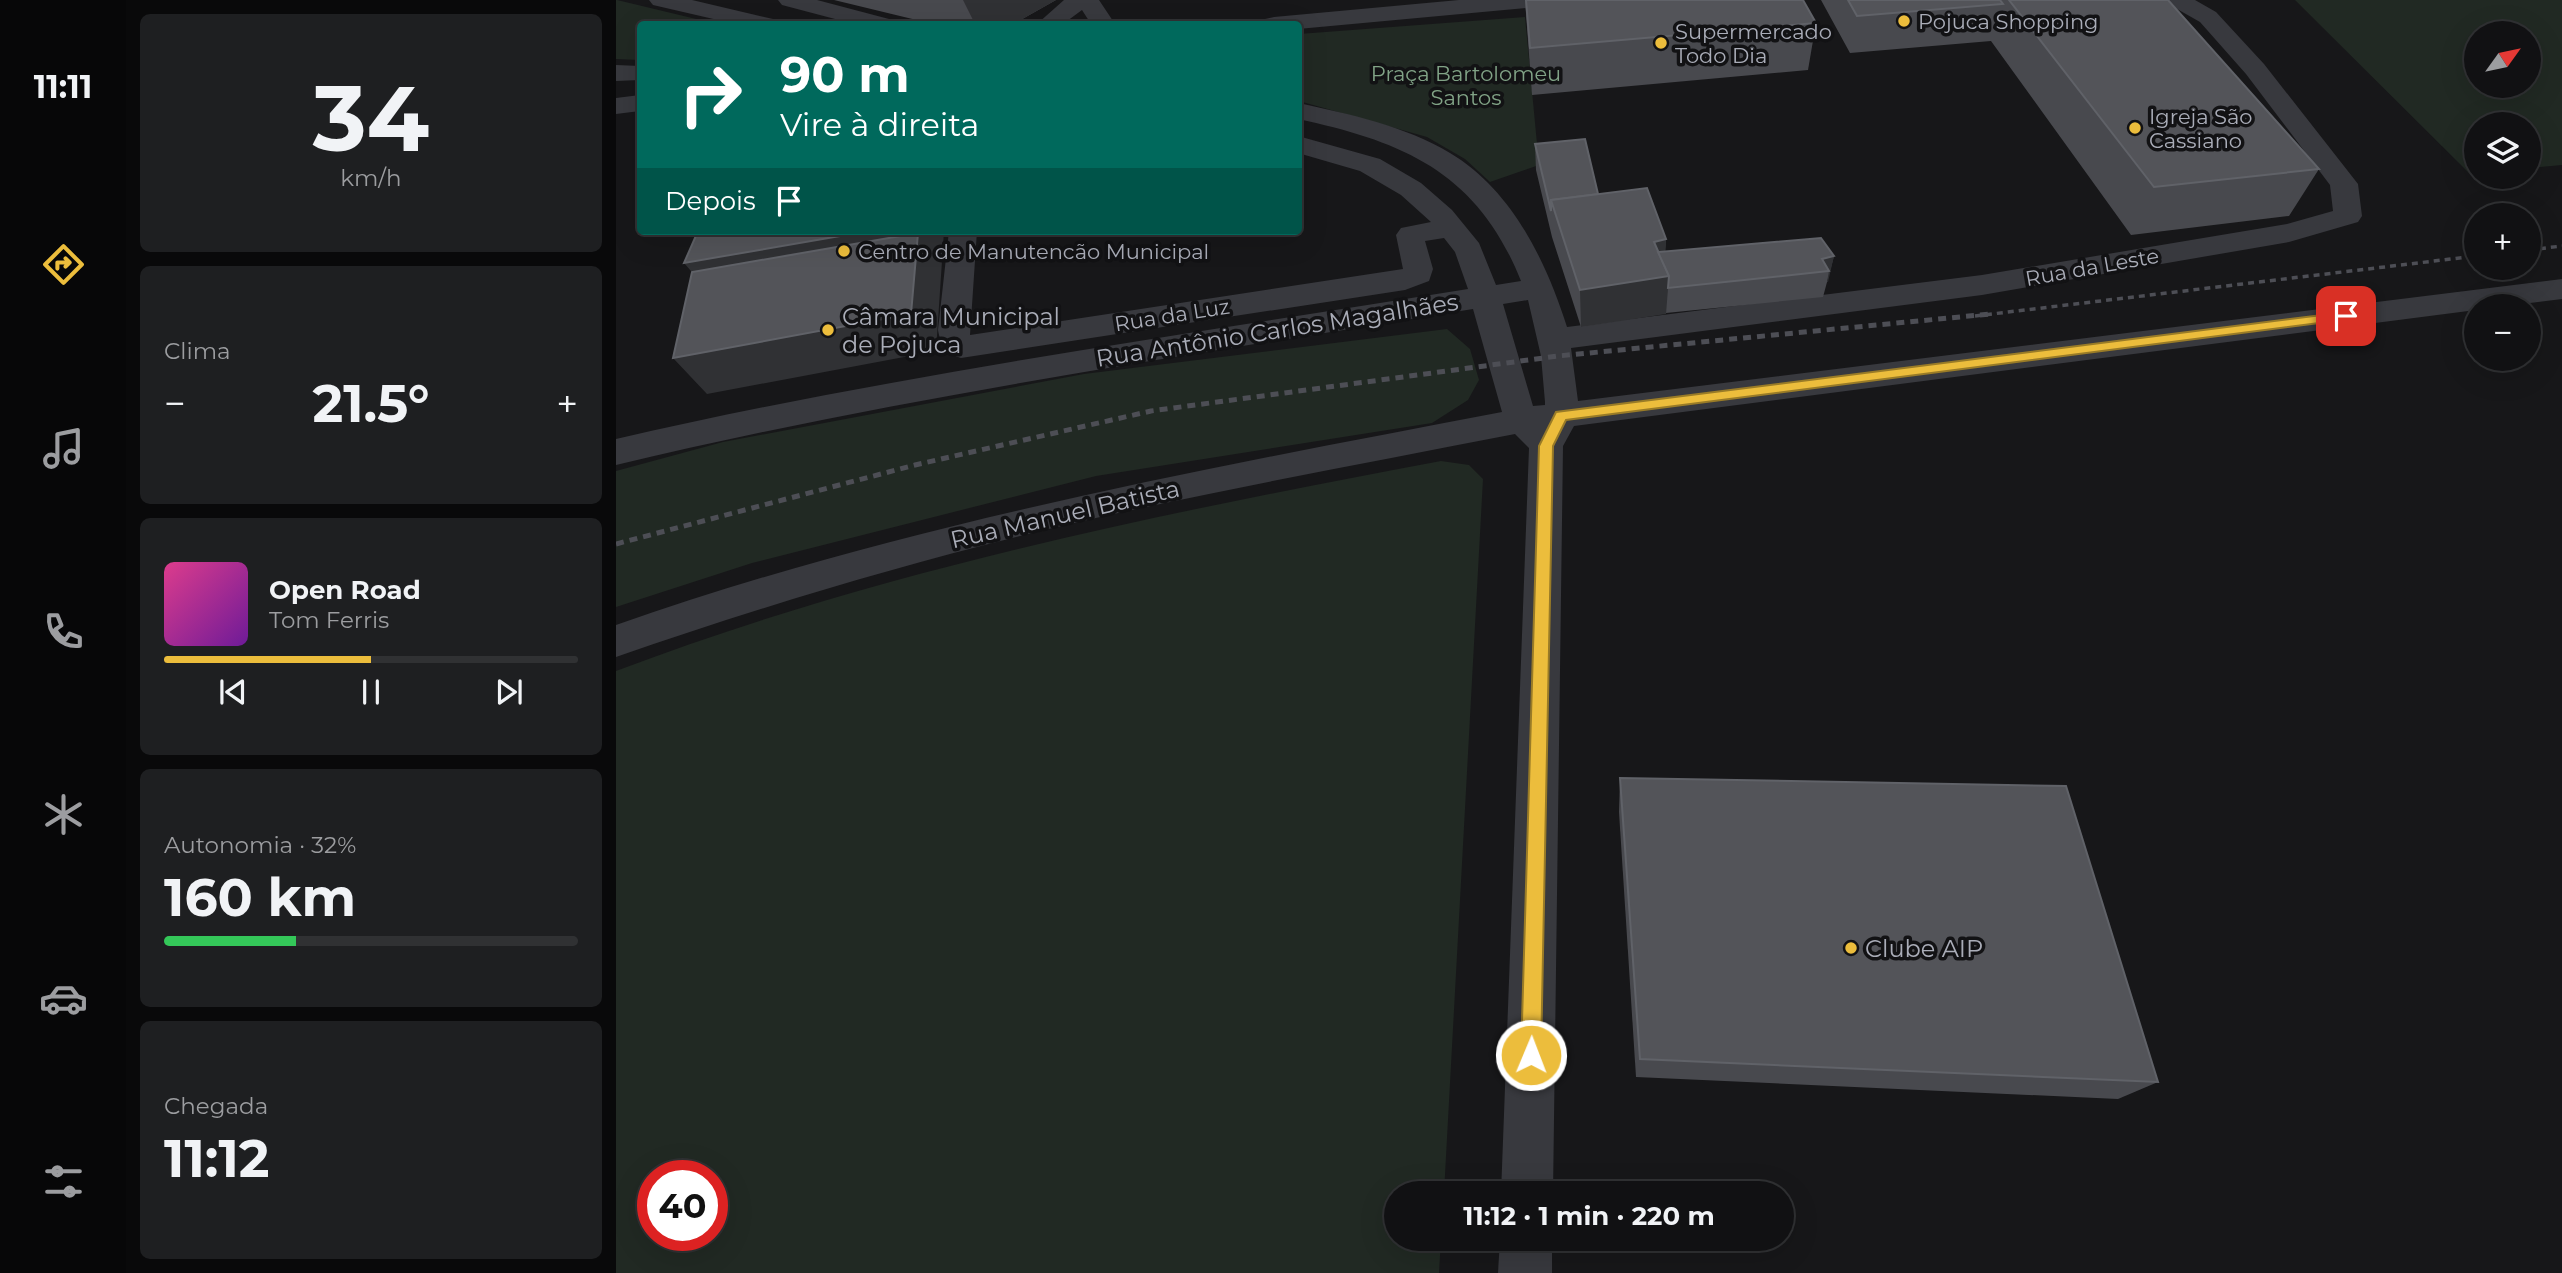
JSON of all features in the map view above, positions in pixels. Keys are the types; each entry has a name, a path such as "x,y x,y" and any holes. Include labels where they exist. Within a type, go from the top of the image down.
{"street":[{"path":"661,0 751,21"},
{"path":"790,0 869,21"},
{"path":"1053,21 1079,0"},
{"path":"1087,0 1101,21"},
{"path":"1302,21 1537,0"},
{"name":"Rua da Leste","path":"1554,339 1982,285 2289,233 2348,216 2344,184 2255,69 2208,17 2178,0"},
{"path":"616,73 637,73"},
{"path":"616,106 637,103"},
{"path":"1302,112 1333,118 1404,141 1455,169 1503,217 1539,288 1558,356 1543,427 1527,1181"},
{"path":"1302,145 1370,165 1411,189 1451,228 1469,250 1485,296 1512,396 1543,427"},
{"name":"Rua da Luz","path":"963,235 954,330 956,342 961,347 1405,280 1418,274 1419,268 1410,241 1411,235 1451,228"},
{"name":"Rua Antônio Carlos Magalhães","path":"616,452 747,421 902,391 1539,288"},
{"name":"Rua Manuel Batista","path":"616,641 700,611 956,538 1144,494 1543,427 2562,289"},
{"path":"1525,1273 1526,1251"}],"green space":[{"path":"616,0 704,21 637,21 637,60 616,59"},
{"path":"2295,0 2562,0 2562,165 2541,167 2541,112 2464,112 2464,168"},
{"name":"Praça Bartolomeu Santos","path":"1525,17 1539,165 1490,182 1465,159 1427,137 1302,102 1302,34"},
{"path":"1447,329 1470,349 1479,380 1468,400 1432,423 1096,476 752,563 616,607 616,471 723,442 1084,374"},
{"path":"1441,461 1469,465 1483,479 1445,1181 1384,1181 1384,1251 1440,1251 1439,1273 616,1273 616,671 716,635 920,574 1232,502"}],"building":[{"path":"1526,0 1803,0 1816,23 1530,48"},
{"path":"1848,0 2000,0 2003,4 1857,16"},
{"path":"2009,0 2168,0 2319,169 2154,187"},
{"path":"1585,139 1598,194 1551,200 1551,211 1535,144"},
{"path":"1647,188 1666,239 1654,242 1669,276 1580,290 1551,200"},
{"path":"696,235 846,235 684,263"},
{"path":"918,235 911,314 673,358 692,272"},
{"path":"1821,238 1834,256 1822,259 1829,271 1668,288 1669,276 1658,252"},
{"name":"Clube AIP","path":"1620,778 2066,786 2158,1082 1640,1059"}],"railway":[{"path":"2541,249 2562,246"},
{"path":"1975,316 2464,257"},
{"path":"616,544 915,465 1151,411 1558,356 1990,314"}],"place":[{"name":"Pojuca Shopping","path":"1904,21"},
{"name":"Supermercado Todo Dia","path":"1661,43"},
{"name":"Igreja São Cassiano","path":"2135,128"},
{"name":"Centro de Manutencão Municipal","path":"844,251"},
{"name":"Câmara Municipal de Pojuca","path":"828,330"},
{"name":"Clube AIP","path":"1851,948"}],"route":[{"path":"1531,1055 1546,446 1561,415 2346,316"}]}
